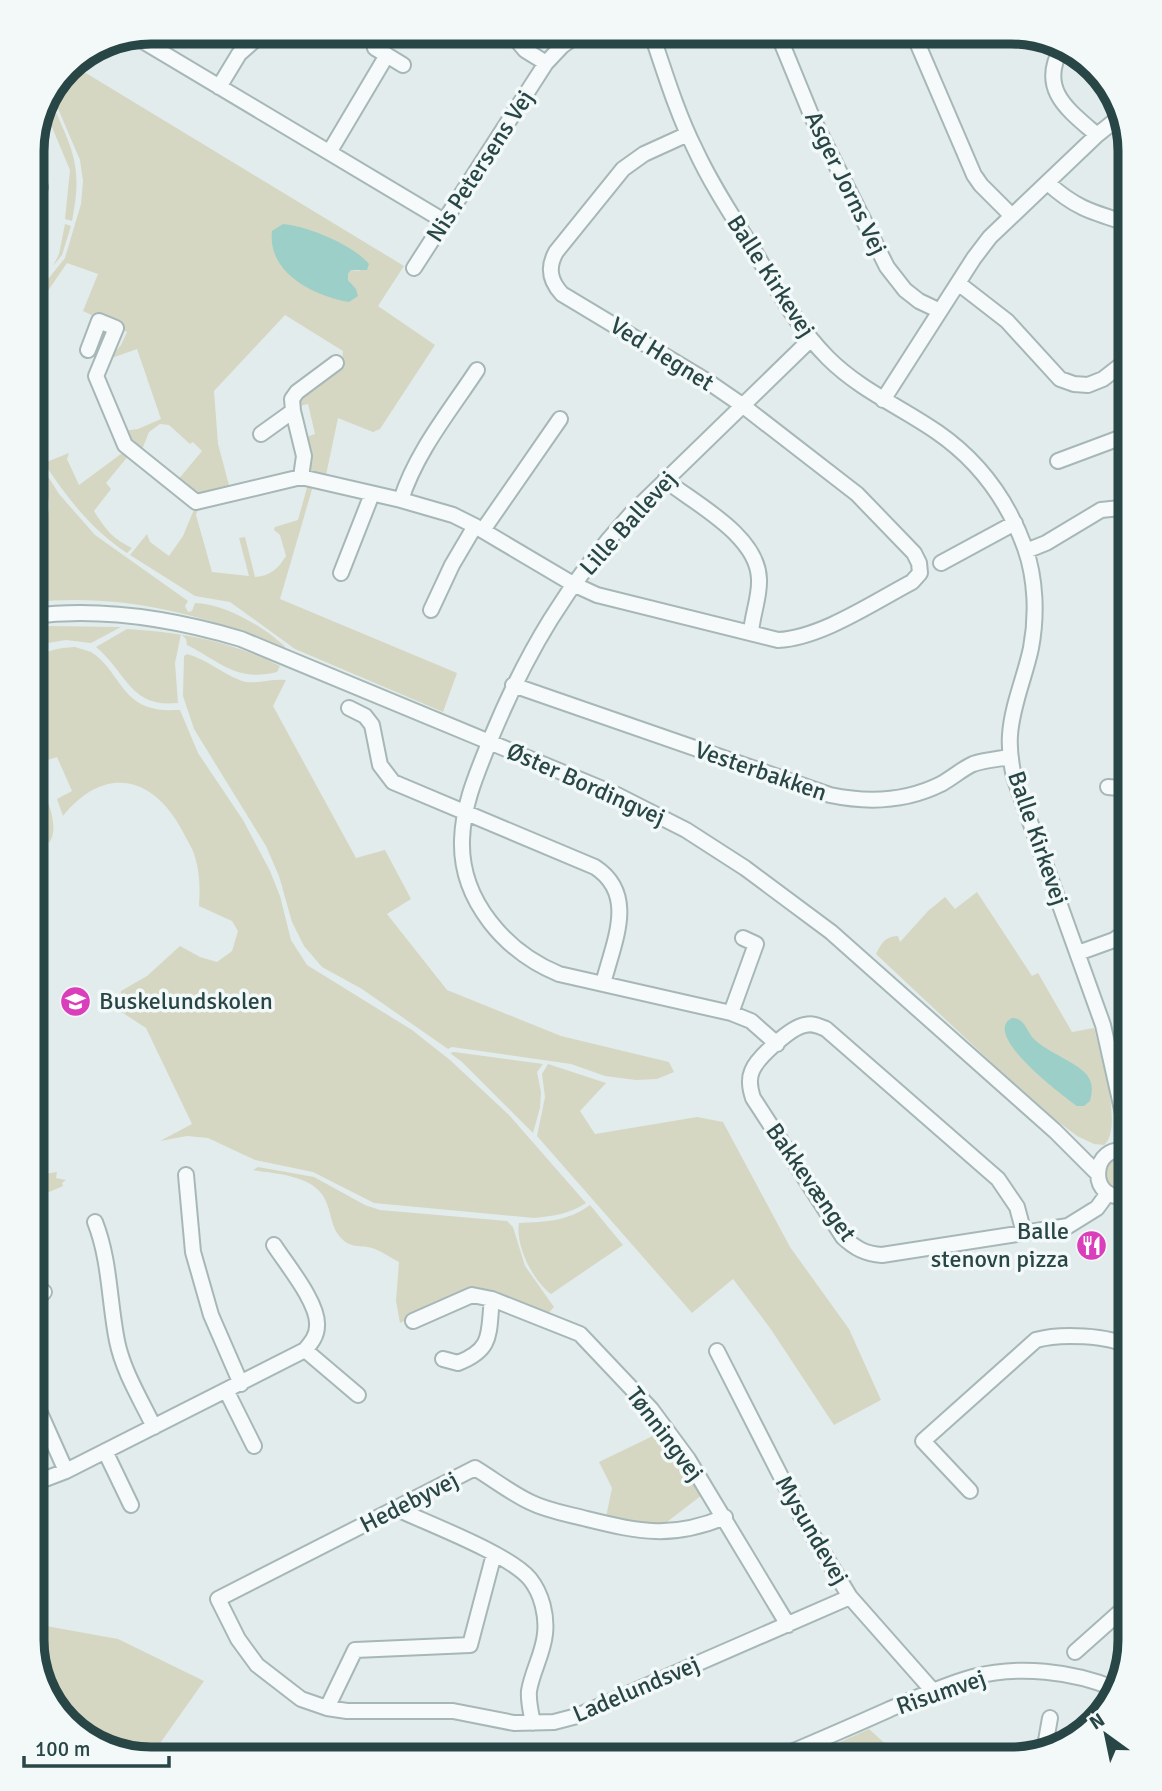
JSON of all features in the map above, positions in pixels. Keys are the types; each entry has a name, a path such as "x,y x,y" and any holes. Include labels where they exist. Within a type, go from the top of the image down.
{"street":[{"path":"148,44 444,221"},
{"path":"219,87 239,54 250,44"},
{"name":"Nis Petersens Vej","path":"520,44 546,63"},
{"name":"Nis Petersens Vej","path":"414,268 546,63 565,44"},
{"name":"Balle Kirkevej","path":"655,44 688,134 715,187 788,308 811,339 852,379 963,452 1003,499 1015,523 1026,551 1033,581 1035,616 1031,647 1014,710 1010,758 1018,794 1103,1025 1118,1087"},
{"name":"Asger Jorns Vej","path":"782,44 812,117 887,267 905,290 919,301 940,311"},
{"path":"918,44 974,175 981,186 1012,216"},
{"path":"330,151 381,52 403,65"},
{"path":"1058,55 1052,79 1059,99 1070,113 1097,135"},
{"path":"883,400 990,237 1114,121"},
{"name":"Ved Hegnet","path":"688,134 644,154 624,169 556,252 551,263 551,276 562,294 710,383 857,494 914,553 919,563 920,573 912,582 816,632 797,639 778,640 751,633"},
{"path":"1048,183 1066,200 1081,208 1118,220"},
{"path":"958,283 1007,321 1060,379 1087,385 1102,379 1118,367"},
{"path":"88,350 99,321 116,328 96,376 125,445 196,502 301,477 401,499 442,511 479,528 573,584 597,595 751,633 759,587 759,572 754,558 746,544 733,532 665,480"},
{"name":"Lille Ballevej","path":"490,741 513,685 552,615 607,540 811,339"},
{"path":"301,477 304,456 292,411 292,399 329,363"},
{"path":"401,499 419,459 477,370"},
{"path":"261,434 292,411"},
{"path":"431,610 452,565 559,419"},
{"path":"1058,461 1118,438"},
{"path":"341,573 372,494"},
{"path":"1026,551 1046,543 1092,514 1118,508"},
{"path":"942,563 1015,523"},
{"name":"Øster Bordingvej","path":"44,615 96,613 149,618 200,627 241,639 617,795 686,830 745,868 831,932 1055,1131 1097,1173 1098,1181 1108,1193"},
{"name":"Vesterbakken","path":"513,685 830,795 858,801 887,800 914,794 939,784 972,765 1010,758"},
{"path":"349,708 365,716 372,725 380,765 393,782 595,867 614,883 620,898 620,911 603,984"},
{"path":"490,741 464,811 462,843 472,890 498,933 516,950 559,974 731,1013 751,1021 777,1044"},
{"path":"1108,787 1118,788"},
{"path":"1078,953 1118,937"},
{"path":"731,1013 756,944 743,938"},
{"name":"Bakkevænget","path":"1024,1233 1017,1207 998,1179 826,1029 806,1024 795,1028 764,1055 751,1071 749,1086 753,1098 843,1237 869,1254 881,1255 1024,1233 1068,1226 1097,1208 1108,1193"},
{"name":"Øster Bordingvej","path":"1055,1131 1116,1154"},
{"name":"Balle Kirkevej","path":"1097,1173 1116,1154"},
{"path":"186,1175 192,1252 211,1315 242,1384"},
{"path":"1108,1193 1118,1196"},
{"path":"95,1222 102,1238 107,1265 117,1343 125,1367 154,1427"},
{"path":"44,1479 227,1392 305,1350 314,1338 318,1325 315,1310 274,1245"},
{"name":"Tønningvej","path":"413,1321 472,1295 492,1299 580,1334 652,1409 688,1459 788,1625"},
{"path":"443,1359 458,1363 481,1351 487,1342 492,1299"},
{"path":"970,1491 923,1441 1036,1340 1051,1336 1118,1340"},
{"path":"305,1350 358,1395"},
{"name":"Mysundevej","path":"717,1351 801,1516 850,1597 933,1691"},
{"path":"227,1392 254,1446"},
{"path":"44,1422 66,1471"},
{"path":"105,1451 131,1505"},
{"name":"Hedebyvej","path":"218,1599 475,1468 529,1502 635,1531 686,1530 724,1517"},
{"path":"397,1509 494,1554 515,1566 530,1579 541,1598 545,1617 545,1635 529,1694 533,1723"},
{"path":"327,1708 355,1650 470,1645 494,1554"},
{"name":"Ladelundsvej","path":"218,1599 238,1639 257,1665 301,1699 347,1712 453,1711 514,1723 533,1723 554,1722 577,1716 850,1597"},
{"path":"1075,1652 1118,1614"},
{"name":"Risumvej","path":"803,1747 933,1691 974,1677 1014,1671 1073,1675 1108,1686"},
{"path":"1046,1741 1050,1718"}],"shaded area":[{"path":"80,70 404,266 378,306 435,345 380,429 373,432 338,418 325,480 306,475 304,438 315,434 308,404 295,407 305,390 309,394 329,379 326,373 342,360 343,351 285,315 214,391 218,444 230,489 197,497 177,481 202,451 169,425 160,424 149,432 141,452 127,441 124,431 138,429 161,419 137,349 109,359 121,345 127,332 83,311 98,274 67,263 44,297 44,284 65,258 81,204 83,181 80,160 56,103","holes":["295,225 360,271 351,270 348,280 356,289"]},
{"path":"54,107 74,159 76,186 72,221 65,219 70,170 49,119"},
{"path":"65,224 71,226 62,255 53,266 59,254"},
{"path":"283,224 305,228 329,238 362,257 369,264 367,270 351,270 348,274 348,280 358,296 349,302 335,299 308,288 285,270 272,246 272,231"},
{"path":"125,451 129,455 106,483 111,489 94,511 110,533 132,548 127,553 102,534 81,512 44,463 69,453 67,459 79,485"},
{"path":"44,470 59,494 95,535 188,601 185,606 188,612 192,611 195,603 218,607 256,625 286,648 223,625 162,609 99,601 44,601 44,522 49,510"},
{"path":"308,484 313,486 280,599 457,673 443,712 295,649 230,602 195,596 130,555 147,534 150,542 169,556 183,536 195,507 198,508 196,515 212,572 249,576 239,538 245,537 255,577 265,575 277,568 286,556 275,527 298,520"},
{"path":"44,627 121,627 91,643 66,640 44,646"},
{"path":"127,629 181,635 175,663 178,703 162,703 139,695 96,647"},
{"path":"182,635 243,650 280,666 277,672 263,674 229,669 187,645"},
{"path":"75,647 100,658 126,691 142,704 158,710 180,710 198,753 243,820 270,871 280,896 291,940 307,965 412,1030 450,1060 509,1115 586,1203 561,1214 534,1218 374,1203 313,1172 255,1160 208,1138 187,1136 160,1141 192,1124 146,1028 120,1011 121,991 147,976 180,946 200,957 217,962 232,951 238,931 232,921 199,906 199,875 191,848 171,813 158,799 143,789 112,783 79,799 63,816 57,799 72,791 57,757 44,761 44,654"},
{"path":"187,654 242,681 286,680 273,706 356,858 385,850 411,899 387,914 447,990 561,1036 669,1062 674,1072 657,1079 636,1080 605,1076 571,1064 452,1047 448,1049 362,989 322,967 304,946 292,922 279,876 266,846 194,729 183,696 184,656"},
{"path":"44,792 53,825 53,835 49,843 44,835"},
{"path":"977,892 1032,976 1038,973 1072,1032 1094,1028 1111,1107 1110,1136 1104,1145 1094,1144 1077,1136 1056,1120 876,954 886,939 898,936 900,942 928,911 945,897 955,909"},
{"path":"1012,1018 1020,1020 1041,1045 1076,1065 1089,1077 1092,1091 1090,1101 1084,1106 1077,1106 1027,1064 1007,1037 1005,1026"},
{"path":"450,1053 543,1064 537,1072 541,1092 540,1108 533,1133"},
{"path":"548,1064 606,1083 580,1111 595,1134 697,1117 723,1122 790,1247 849,1329 881,1400 834,1425 770,1328 733,1279 692,1313 537,1136 545,1097 542,1074"},
{"path":"1118,1158 1118,1189 1108,1183 1106,1167"},
{"path":"258,1167 314,1177 365,1205 380,1210 507,1221 513,1227 525,1266 554,1307 545,1317 471,1290 400,1323 396,1301 399,1262 375,1249 345,1242 335,1230 327,1204 315,1187 296,1178 253,1170"},
{"path":"57,1172 56,1178 66,1180 62,1183 63,1186 44,1194 44,1174"},
{"path":"590,1205 623,1245 551,1294 538,1281 527,1262 520,1242 519,1223 565,1217"},
{"path":"661,1432 702,1495 663,1525 632,1523 606,1517 612,1488 599,1462"},
{"path":"44,1625 118,1639 204,1681 157,1747 117,1742 80,1721 58,1694 47,1668"},
{"path":"869,1729 889,1747 829,1747"}],"place":[{"name":"Buskelundskolen","path":"76,1001"},
{"name":"Balle stenovn pizza","path":"1092,1245"}]}
